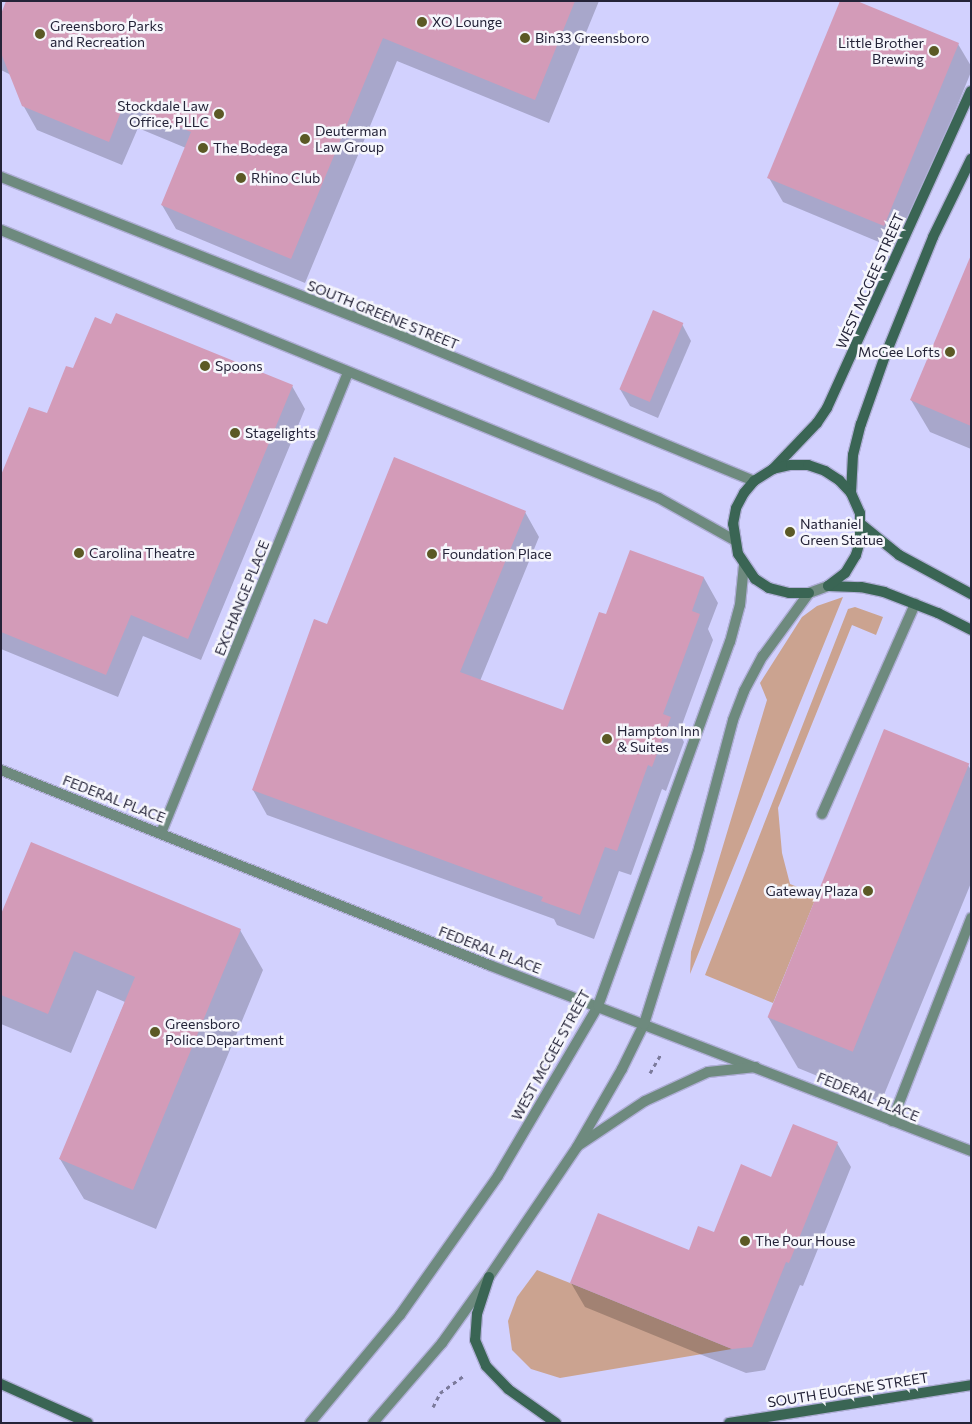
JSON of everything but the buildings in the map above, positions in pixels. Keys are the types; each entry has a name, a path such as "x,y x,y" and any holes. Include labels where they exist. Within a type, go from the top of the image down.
{"main road":[{"name":"WEST MCGEE STREET","path":"774,469 817,423 827,408 971,91"},
{"path":"851,493 853,455 861,424 885,356 933,237 971,159"},
{"path":"809,592 789,593 769,588 756,579 744,565 734,540 733,524 736,508 744,493 754,481 774,469 791,465 808,465 825,471 839,480 851,493 860,513 862,525 856,555 845,573 828,586"},
{"path":"862,525 899,555 971,594"},
{"path":"828,586 861,587 938,612 971,630"},
{"path":"489,1277 477,1314 475,1340 486,1366 508,1389 556,1423"},
{"path":"1,1384 88,1423"},
{"name":"SOUTH EUGENE STREET","path":"729,1423 971,1385"}],"street":[{"name":"SOUTH GREENE STREET","path":"1,177 402,336 754,481"},
{"path":"1,230 348,373 659,498 734,540"},
{"name":"EXCHANGE PLACE","path":"161,833 348,373"},
{"name":"WEST MCGEE STREET","path":"310,1423 400,1315 498,1176 598,1006 730,642 740,605 744,565"},
{"path":"373,1423 442,1343 489,1277 577,1147 622,1069 644,1024 699,848 733,720 744,692 763,656 809,592 828,586"},
{"path":"822,814 914,604"},
{"name":"FEDERAL PLACE","path":"1,770 971,1151"},
{"path":"892,1121 971,918"},
{"path":"577,1147 645,1101 708,1072 756,1067"}],"path":[{"path":"650,1073 663,1050"},
{"path":"433,1407 440,1393 468,1372"},
{"path":"432,1391 440,1393"}],"shaded area":[{"path":"843,597 690,974 691,952 767,700 760,683 802,617 817,606"},
{"path":"855,607 883,617 876,635 852,625 778,808 782,853 790,884 817,895 773,1003 705,975 848,609"},
{"path":"537,1270 732,1349 560,1378 531,1369 512,1350 508,1321 517,1297"}],"place":[{"name":"XO Lounge","path":"422,22"},
{"name":"Greensboro Parks and Recreation","path":"40,34"},
{"name":"Bin33 Greensboro","path":"525,38"},
{"name":"Little Brother Brewing","path":"934,51"},
{"name":"Stockdale Law Office, PLLC","path":"219,114"},
{"name":"Deuterman Law Group","path":"305,139"},
{"name":"The Bodega","path":"203,148"},
{"name":"Rhino Club","path":"241,178"},
{"name":"McGee Lofts","path":"950,352"},
{"name":"Spoons","path":"205,366"},
{"name":"Stagelights","path":"235,433"},
{"name":"Nathaniel Green Statue","path":"790,532"},
{"name":"Carolina Theatre","path":"79,553"},
{"name":"Foundation Place","path":"432,554"},
{"name":"Hampton Inn & Suites","path":"607,739"},
{"name":"Gateway Plaza","path":"868,891"},
{"name":"Greensboro Police Department","path":"155,1032"},
{"name":"The Pour House","path":"745,1241"}]}
